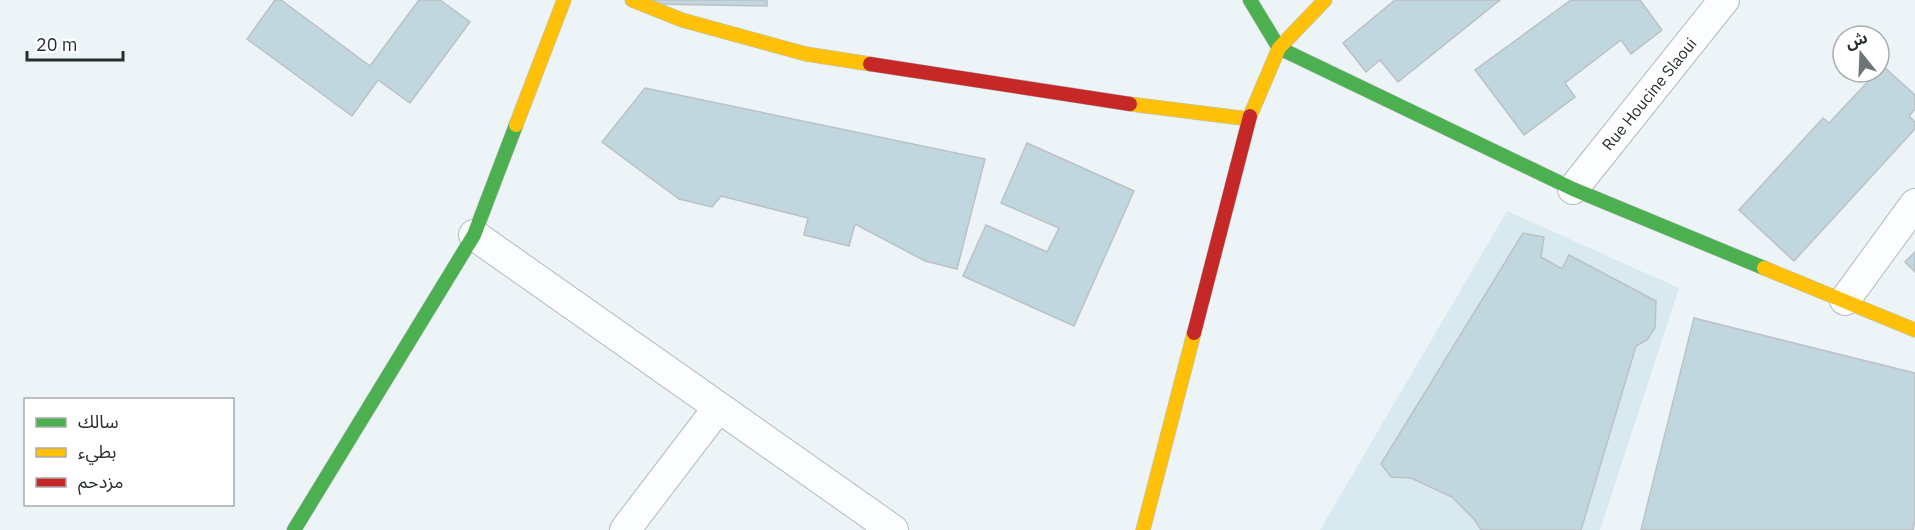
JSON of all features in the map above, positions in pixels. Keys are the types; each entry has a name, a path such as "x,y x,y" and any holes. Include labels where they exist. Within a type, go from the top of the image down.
{"street":[{"path":"294,530 474,235 564,0"},
{"path":"632,0 682,20 806,54 1141,106 1249,119"},
{"path":"1250,0 1279,48 1573,189 1915,330"},
{"path":"1143,530 1249,119 1279,48 1325,0"},
{"name":"Rue Houcine Slaoui","path":"1573,189 1724,0"},
{"path":"1845,300 1915,204"},
{"path":"474,235 893,530"},
{"path":"625,530 718,408"}],"shaded area":[{"path":"1507,211 1679,288 1600,530 1320,530"}],"building":[{"path":"275,0 281,0 370,66 419,0 440,0 470,22 410,103 378,80 352,116 247,39"},
{"path":"653,0 767,0 767,6 653,4"},
{"path":"1395,0 1500,0 1398,82 1380,60 1366,72 1343,43"},
{"path":"1571,0 1640,0 1662,30 1631,54 1621,40 1565,83 1575,97 1524,135 1475,70"},
{"path":"1891,73 1915,95 1915,109 1909,116 1915,122 1915,129 1794,261 1739,210 1823,118 1829,123 1866,84 1891,84"},
{"path":"645,88 985,159 957,269 925,261 855,224 849,246 804,235 808,218 721,196 712,207 679,199 602,142"},
{"path":"1027,143 1134,191 1074,326 963,276 986,225 1047,252 1059,228 1001,203"},
{"path":"1523,233 1544,237 1541,257 1562,269 1569,255 1656,301 1655,328 1647,340 1636,346 1581,530 1481,530 1474,519 1452,497 1411,478 1391,477 1381,464"},
{"path":"1915,252 1915,272 1905,262"},
{"path":"1694,318 1915,373 1915,520 1913,530 1641,530"}],"traffic: fast":[{"path":"1250,0 1279,48 1573,189 1764,268"},
{"path":"294,530 474,235 516,125"}],"traffic: slow":[{"path":"516,125 564,0"},
{"path":"632,0 682,20 806,54 870,64"},
{"path":"1250,116 1279,48 1325,0"},
{"path":"1130,104 1249,119"},
{"path":"1764,268 1915,330"},
{"path":"1143,530 1194,333"}],"traffic: jam":[{"path":"870,64 1130,104"},
{"path":"1194,333 1250,116"}]}
